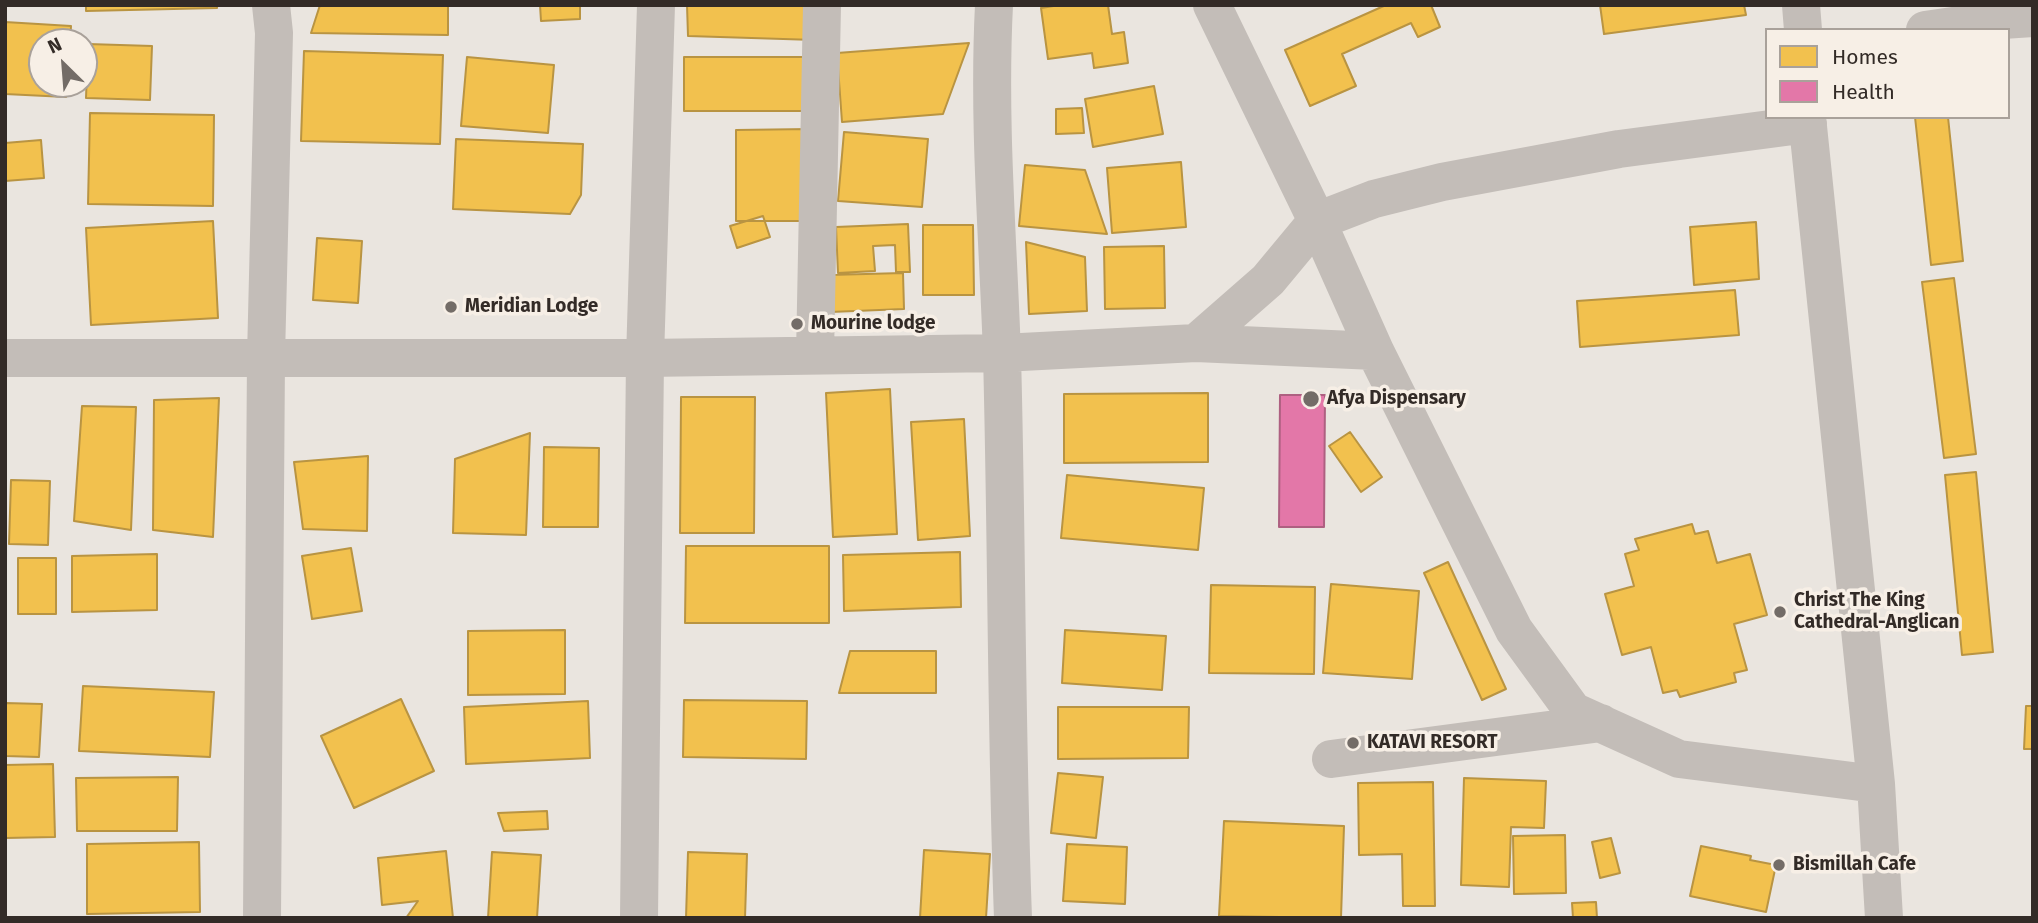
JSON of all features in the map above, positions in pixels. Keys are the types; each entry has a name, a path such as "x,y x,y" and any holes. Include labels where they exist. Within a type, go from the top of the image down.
{"street":[{"path":"262,918 266,357 274,33 271,5"},
{"path":"639,918 645,358 656,5"},
{"path":"816,354 822,5"},
{"path":"993,5 1013,918"},
{"path":"1212,5 1317,221 1376,351 1514,630 1573,711 1679,759 1876,785"},
{"path":"1801,5 1802,28"},
{"path":"1939,28 2033,18"},
{"path":"1196,343 1269,280 1317,221 1374,199 1442,182 1619,149 1808,120 1876,785 1884,918"},
{"path":"5,358 645,358 1002,353 1196,343 1376,351"},
{"path":"1331,759 1601,723"}],"building: Homes":[{"path":"86,5 217,5 217,8 86,11"},
{"path":"320,5 448,5 448,35 311,33"},
{"path":"540,5 580,5 580,19 541,21"},
{"path":"687,5 808,5 815,40 688,36"},
{"path":"1060,5 1108,5 1112,34 1124,32 1128,63 1094,68 1092,53 1048,59 1041,8"},
{"path":"1386,5 1431,5 1440,27 1418,37 1411,23 1342,54 1356,86 1310,106 1285,50"},
{"path":"1600,5 1744,5 1746,15 1604,34"},
{"path":"5,22 71,26 28,28 28,95 5,94"},
{"path":"969,43 943,114 842,122 837,53"},
{"path":"98,44 152,46 150,100 86,98 98,98"},
{"path":"304,51 443,55 440,144 301,141"},
{"path":"467,57 554,65 548,133 461,126"},
{"path":"684,57 813,57 813,111 684,111"},
{"path":"1154,86 1163,134 1093,147 1085,99"},
{"path":"1082,108 1084,133 1056,134 1056,109"},
{"path":"90,113 214,115 213,206 88,204"},
{"path":"1915,119 1948,119 1963,261 1931,265"},
{"path":"810,129 811,221 736,221 736,130"},
{"path":"844,132 928,139 922,207 838,201"},
{"path":"456,139 583,144 581,195 570,214 453,209"},
{"path":"41,140 44,178 5,181 5,143"},
{"path":"1181,162 1186,227 1112,233 1107,168"},
{"path":"1025,165 1085,170 1107,234 1019,226"},
{"path":"763,216 770,237 737,248 730,226"},
{"path":"213,221 218,318 91,325 86,228"},
{"path":"1756,222 1759,279 1694,285 1690,227"},
{"path":"908,224 910,272 896,272 895,245 873,246 875,271 838,273 836,227"},
{"path":"923,225 973,225 974,295 923,295"},
{"path":"317,238 362,241 358,303 313,300"},
{"path":"1026,242 1085,257 1087,311 1029,314"},
{"path":"1164,246 1165,308 1105,309 1104,247"},
{"path":"903,273 904,309 830,312 829,275"},
{"path":"1954,278 1976,454 1944,458 1922,282"},
{"path":"1735,290 1739,335 1580,347 1577,301"},
{"path":"890,389 897,534 833,537 826,393"},
{"path":"1208,393 1208,462 1064,463 1064,394"},
{"path":"681,397 755,397 754,533 680,533"},
{"path":"219,398 213,537 153,530 154,400"},
{"path":"82,406 136,407 131,530 74,521"},
{"path":"964,419 970,536 918,540 911,422"},
{"path":"1350,432 1382,477 1361,492 1329,446"},
{"path":"530,433 526,535 453,533 455,459"},
{"path":"544,447 599,448 598,527 543,527"},
{"path":"368,456 367,531 303,529 294,462"},
{"path":"1976,472 1993,652 1962,655 1945,475"},
{"path":"1067,475 1204,488 1198,550 1061,538"},
{"path":"11,480 50,481 48,545 9,544"},
{"path":"1692,524 1695,534 1708,531 1717,563 1750,554 1767,615 1734,624 1747,670 1734,673 1736,682 1680,697 1677,690 1663,693 1651,647 1622,655 1605,594 1634,586 1625,554 1639,550 1635,539"},
{"path":"686,546 829,546 829,623 685,623"},
{"path":"351,548 362,611 312,619 302,556"},
{"path":"960,552 961,607 844,611 843,555"},
{"path":"157,554 157,610 72,612 72,556"},
{"path":"18,558 56,558 56,614 18,614"},
{"path":"1448,562 1506,689 1482,700 1424,573"},
{"path":"1331,584 1419,591 1412,679 1323,673"},
{"path":"1211,585 1315,587 1314,674 1209,673"},
{"path":"565,630 565,694 468,695 468,631"},
{"path":"1065,630 1166,636 1162,690 1062,683"},
{"path":"850,651 936,651 936,693 839,693"},
{"path":"83,686 214,692 210,757 79,751"},
{"path":"401,699 434,771 354,808 321,736"},
{"path":"684,700 807,701 806,759 683,757"},
{"path":"588,701 590,758 466,764 464,707"},
{"path":"5,703 42,704 39,757 5,756"},
{"path":"2026,706 2033,706 2033,749 2024,749"},
{"path":"1058,707 1189,707 1188,758 1058,759"},
{"path":"53,764 55,837 5,838 5,765"},
{"path":"1058,773 1103,777 1096,838 1051,833"},
{"path":"178,777 177,831 77,831 76,778"},
{"path":"1464,778 1546,781 1544,828 1511,827 1509,887 1461,885"},
{"path":"1433,782 1435,906 1403,906 1402,854 1359,855 1358,783"},
{"path":"547,811 548,829 504,831 498,813"},
{"path":"1224,821 1344,826 1341,918 1219,916"},
{"path":"1565,835 1566,893 1514,894 1513,836"},
{"path":"1611,838 1620,873 1600,878 1592,842"},
{"path":"199,842 200,912 87,914 87,844"},
{"path":"1067,844 1127,847 1125,904 1063,901"},
{"path":"1701,846 1751,856 1750,860 1776,865 1766,912 1690,896"},
{"path":"924,850 990,854 986,918 920,918"},
{"path":"446,851 453,918 406,918 418,901 382,905 378,858"},
{"path":"492,852 541,855 537,918 488,918"},
{"path":"688,852 747,854 745,918 686,918"},
{"path":"1596,902 1597,918 1573,918 1572,903"}],"building: Health":[{"path":"1280,395 1325,395 1324,527 1279,527"}],"place":[{"name":"Meridian Lodge","path":"451,307"},
{"name":"Mourine lodge","path":"797,324"},
{"name":"Afya Dispensary","path":"1311,399"},
{"name":"Christ The King Cathedral-Anglican","path":"1780,612"},
{"name":"KATAVI RESORT","path":"1353,743"},
{"name":"Bismillah Cafe","path":"1779,865"}]}
